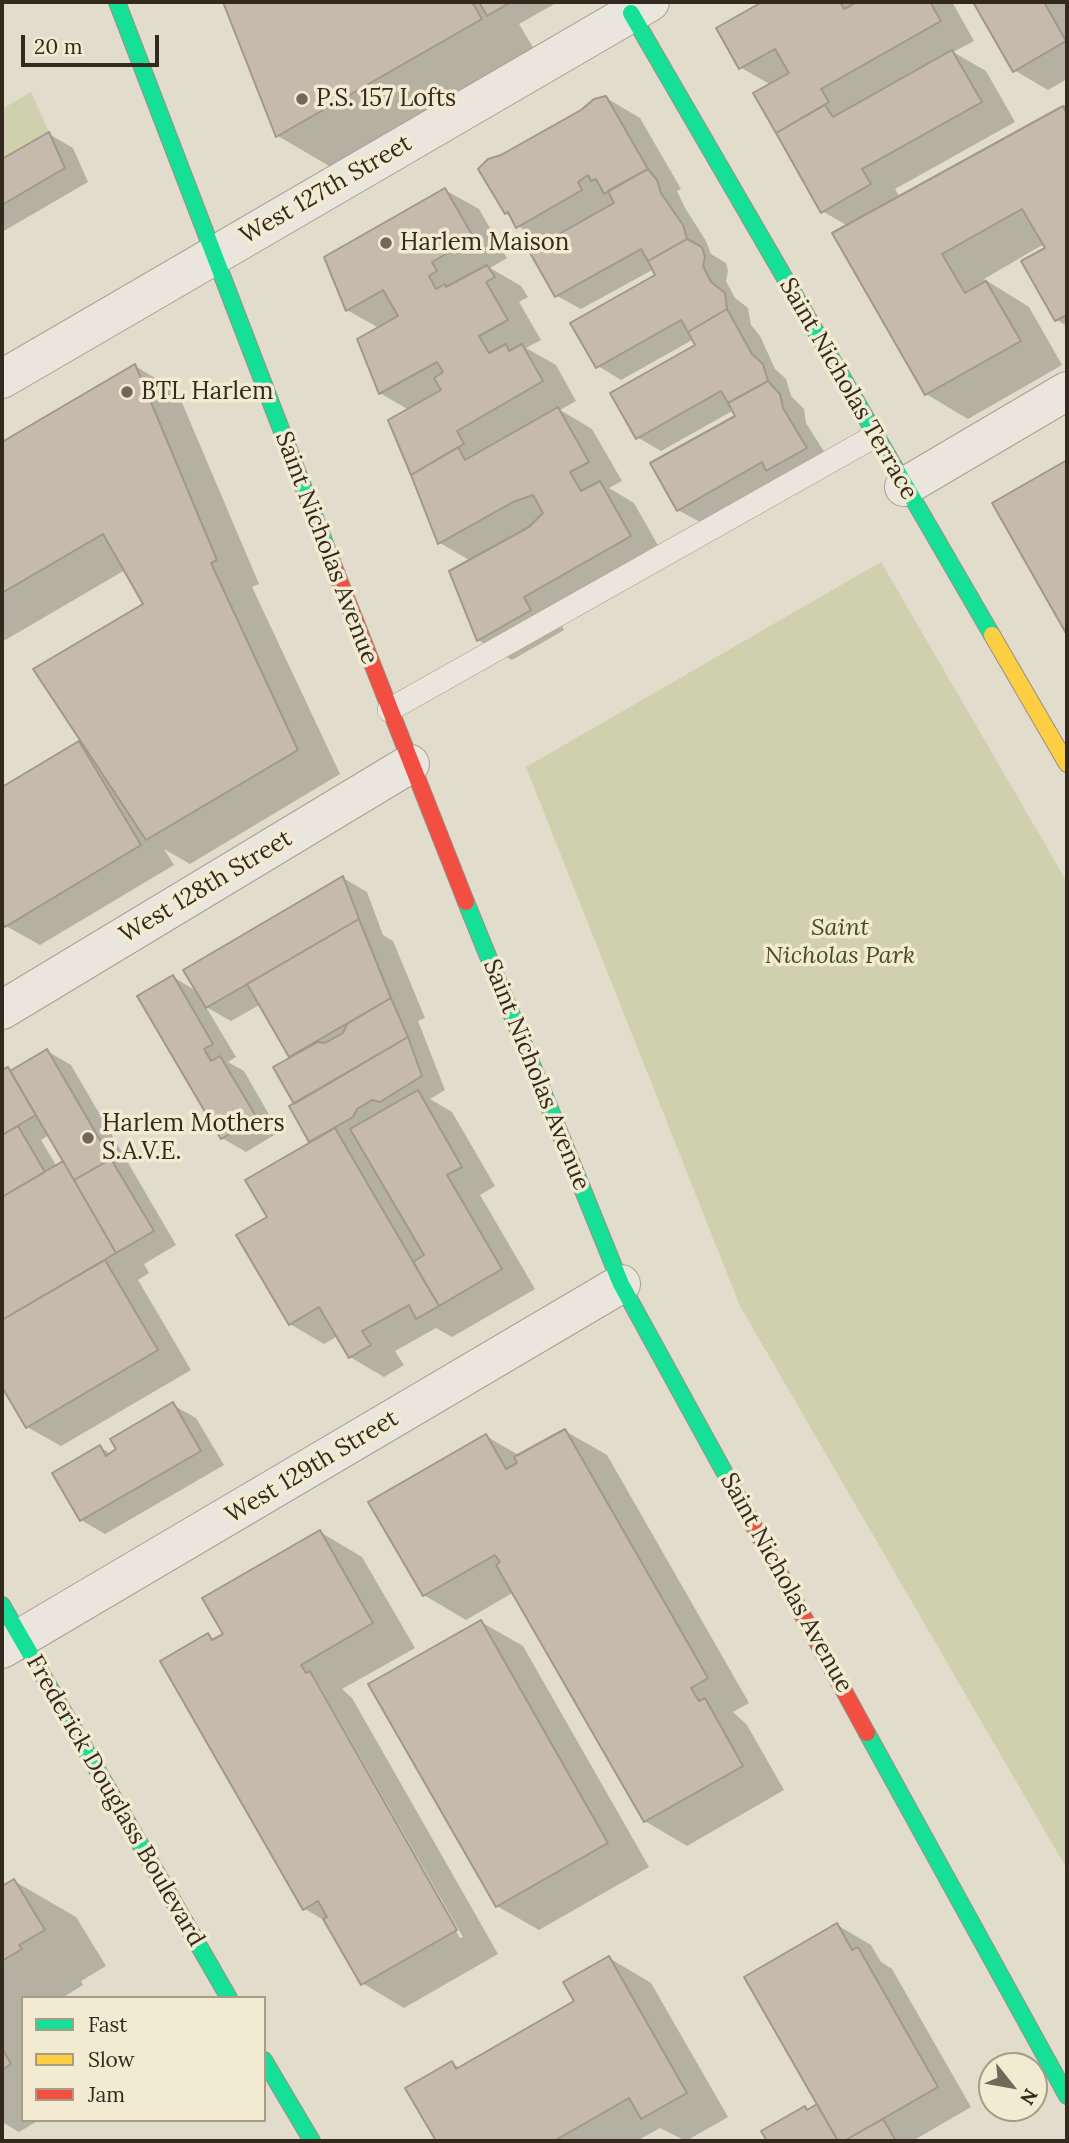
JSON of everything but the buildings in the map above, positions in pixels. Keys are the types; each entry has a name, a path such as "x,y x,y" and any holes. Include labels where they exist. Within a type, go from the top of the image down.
{"main road":[{"name":"Saint Nicholas Avenue","path":"117,2 410,764 621,1284 1067,2096"},
{"name":"Saint Nicholas Terrace","path":"640,7 875,436 1067,764"},
{"name":"Frederick Douglass Boulevard","path":"2,1605 11,1644 228,1996"},
{"path":"266,2063 312,2141"}],"street":[{"name":"West 127th Street","path":"2,379 640,7"},
{"path":"904,487 1067,391"},
{"name":"West 128th Street","path":"2,1010 410,764"},
{"name":"West 129th Street","path":"11,1644 621,1284"}],"lane":[{"path":"389,710 875,436"}],"green space":[{"path":"31,92 49,132 2,159 2,109"},
{"name":"Saint Nicholas Park","path":"881,562 1067,882 1067,1869 740,1306 526,767"}],"traffic: fast":[{"path":"117,2 334,567"},
{"path":"631,13 992,635"},
{"path":"466,902 621,1284 738,1497"},
{"path":"2,1605 228,1996"},
{"path":"867,1733 1067,2096"},
{"path":"266,2063 312,2141"}],"traffic: slow":[{"path":"992,635 1067,764"}],"traffic: jam":[{"path":"334,567 466,902"},
{"path":"738,1497 867,1733"}],"place":[{"name":"P.S. 157 Lofts","path":"302,99"},
{"name":"Harlem Maison","path":"386,243"},
{"name":"BTL Harlem","path":"127,392"},
{"name":"Harlem Mothers S.A.V.E.","path":"88,1138"}]}
